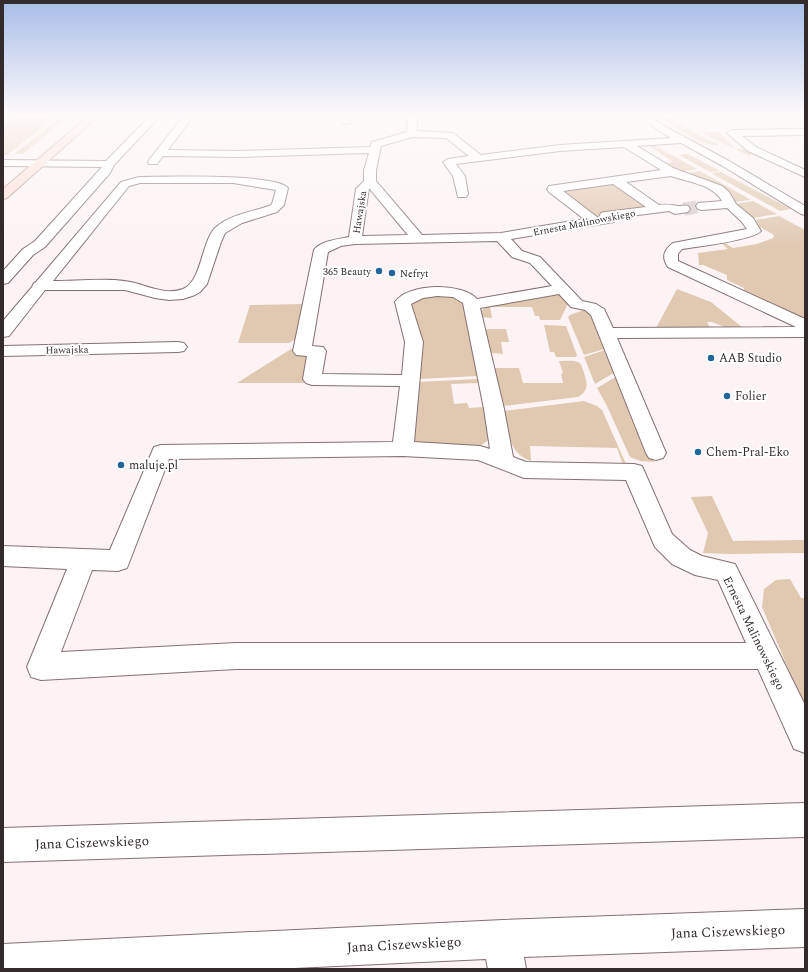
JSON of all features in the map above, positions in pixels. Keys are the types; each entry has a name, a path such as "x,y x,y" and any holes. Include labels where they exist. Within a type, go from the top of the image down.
{"main road":[{"path":"7,174 25,159"},
{"path":"3,195 44,159"}],"street":[{"path":"3,280 28,252 40,244 119,159"},
{"path":"3,332 39,286 56,269 125,184 148,169 155,159"},
{"name":"Hawajska","path":"373,159 370,182 362,189 355,240 338,243 321,250 302,351 316,351 312,379 411,381"},
{"path":"462,194 459,176 448,162 463,159"},
{"path":"652,159 673,172 719,190 726,196 728,204 749,220 754,230 751,233 678,246 673,251 670,261 673,264 805,325"},
{"path":"718,159 805,211"},
{"path":"725,163 752,159"},
{"path":"774,159 805,174"},
{"path":"3,163 112,168"},
{"path":"725,163 758,175 805,200"},
{"path":"595,222 553,189 673,172"},
{"path":"39,286 125,285 133,286 150,293 163,295 187,293 196,288 199,284 214,242 220,231 237,220 273,209 278,205 282,188 273,185 233,180 137,175"},
{"name":"Ernesta Malinowskiego","path":"615,180 657,209"},
{"path":"370,182 419,239"},
{"path":"702,206 728,204"},
{"path":"657,209 671,207 675,210 684,209"},
{"name":"Ernesta Malinowskiego","path":"355,240 419,239 504,241 608,219 605,216 657,209"},
{"path":"504,241 517,254 535,260 577,304 590,307 598,312 656,453"},
{"path":"471,305 562,289"},
{"path":"403,449 414,342 404,302 409,298 427,292 446,292 465,296 470,301 494,410 503,462"},
{"path":"606,333 805,332"},
{"name":"Hawajska","path":"3,350 178,346"},
{"path":"3,556 118,561 160,452 403,449 480,453 503,462"},
{"name":"Ernesta Malinowskiego","path":"503,462 524,470 634,472 663,540 681,557 704,568 726,572 805,738"},
{"path":"83,560 41,667 236,656 765,656"},
{"name":"Jana Ciszewskiego","path":"3,845 805,820"},
{"name":"Jana Ciszewskiego","path":"3,963 505,954 805,928"}],"shaded area":[{"path":"669,159 680,159 697,169 678,172 664,163 673,162"},
{"path":"687,159 698,159 720,171 710,172"},
{"path":"700,171 751,200 734,202 733,196 729,193 681,174"},
{"path":"721,172 791,209 780,211 711,173"},
{"path":"612,183 648,208 591,217 558,191"},
{"path":"753,201 777,214 753,218 735,204"},
{"path":"779,216 805,230 805,321 744,293 744,288 727,280 727,275 703,265 699,265 698,253 728,249 721,243 725,243 733,248 757,244 773,238 774,235 760,227 756,220"},
{"path":"677,289 711,302 743,328 727,328 712,322 707,322 710,328 656,328"},
{"path":"560,292 569,302 560,320 540,320 539,316 535,316 532,307 490,307 492,318 481,317 479,313 487,306"},
{"path":"445,295 454,296 464,302 477,376 418,379 408,306 420,298"},
{"path":"304,304 298,338 289,343 238,343 250,305"},
{"path":"589,308 608,348 584,355 568,317"},
{"path":"544,325 566,326 577,355 576,357 556,357 554,352 550,352"},
{"path":"488,329 506,329 509,342 501,342 503,354 492,353 487,349 483,331"},
{"path":"291,349 296,349 311,355 307,383 237,383"},
{"path":"608,349 617,371 595,384 584,357"},
{"path":"559,361 574,361 581,364 586,378 586,389 582,394 578,397 503,406 493,368 519,368 523,383 563,383 561,374 563,373"},
{"path":"619,375 654,462 640,461 630,457 607,406 597,388"},
{"path":"478,379 479,383 451,384 454,404 467,403 469,408 484,407 489,436 487,441 477,447 416,443 413,440 417,382"},
{"path":"584,401 597,406 602,410 626,464 623,464 617,448 530,446 531,461 518,453 511,441 504,411"},
{"path":"712,496 733,541 805,540 805,553 703,553 708,533 691,497"},
{"path":"790,579 801,598 805,598 805,708 762,607 764,589 776,580"}],"tunnel":[{"path":"684,209 702,206"}],"place":[{"name":"365 Beauty","path":"379,271"},
{"name":"Nefryt","path":"392,273"},
{"name":"AAB Studio","path":"711,358"},
{"name":"Folier","path":"727,396"},
{"name":"Chem-Pral-Eko","path":"698,452"},
{"name":"maluje.pl","path":"121,465"}]}
